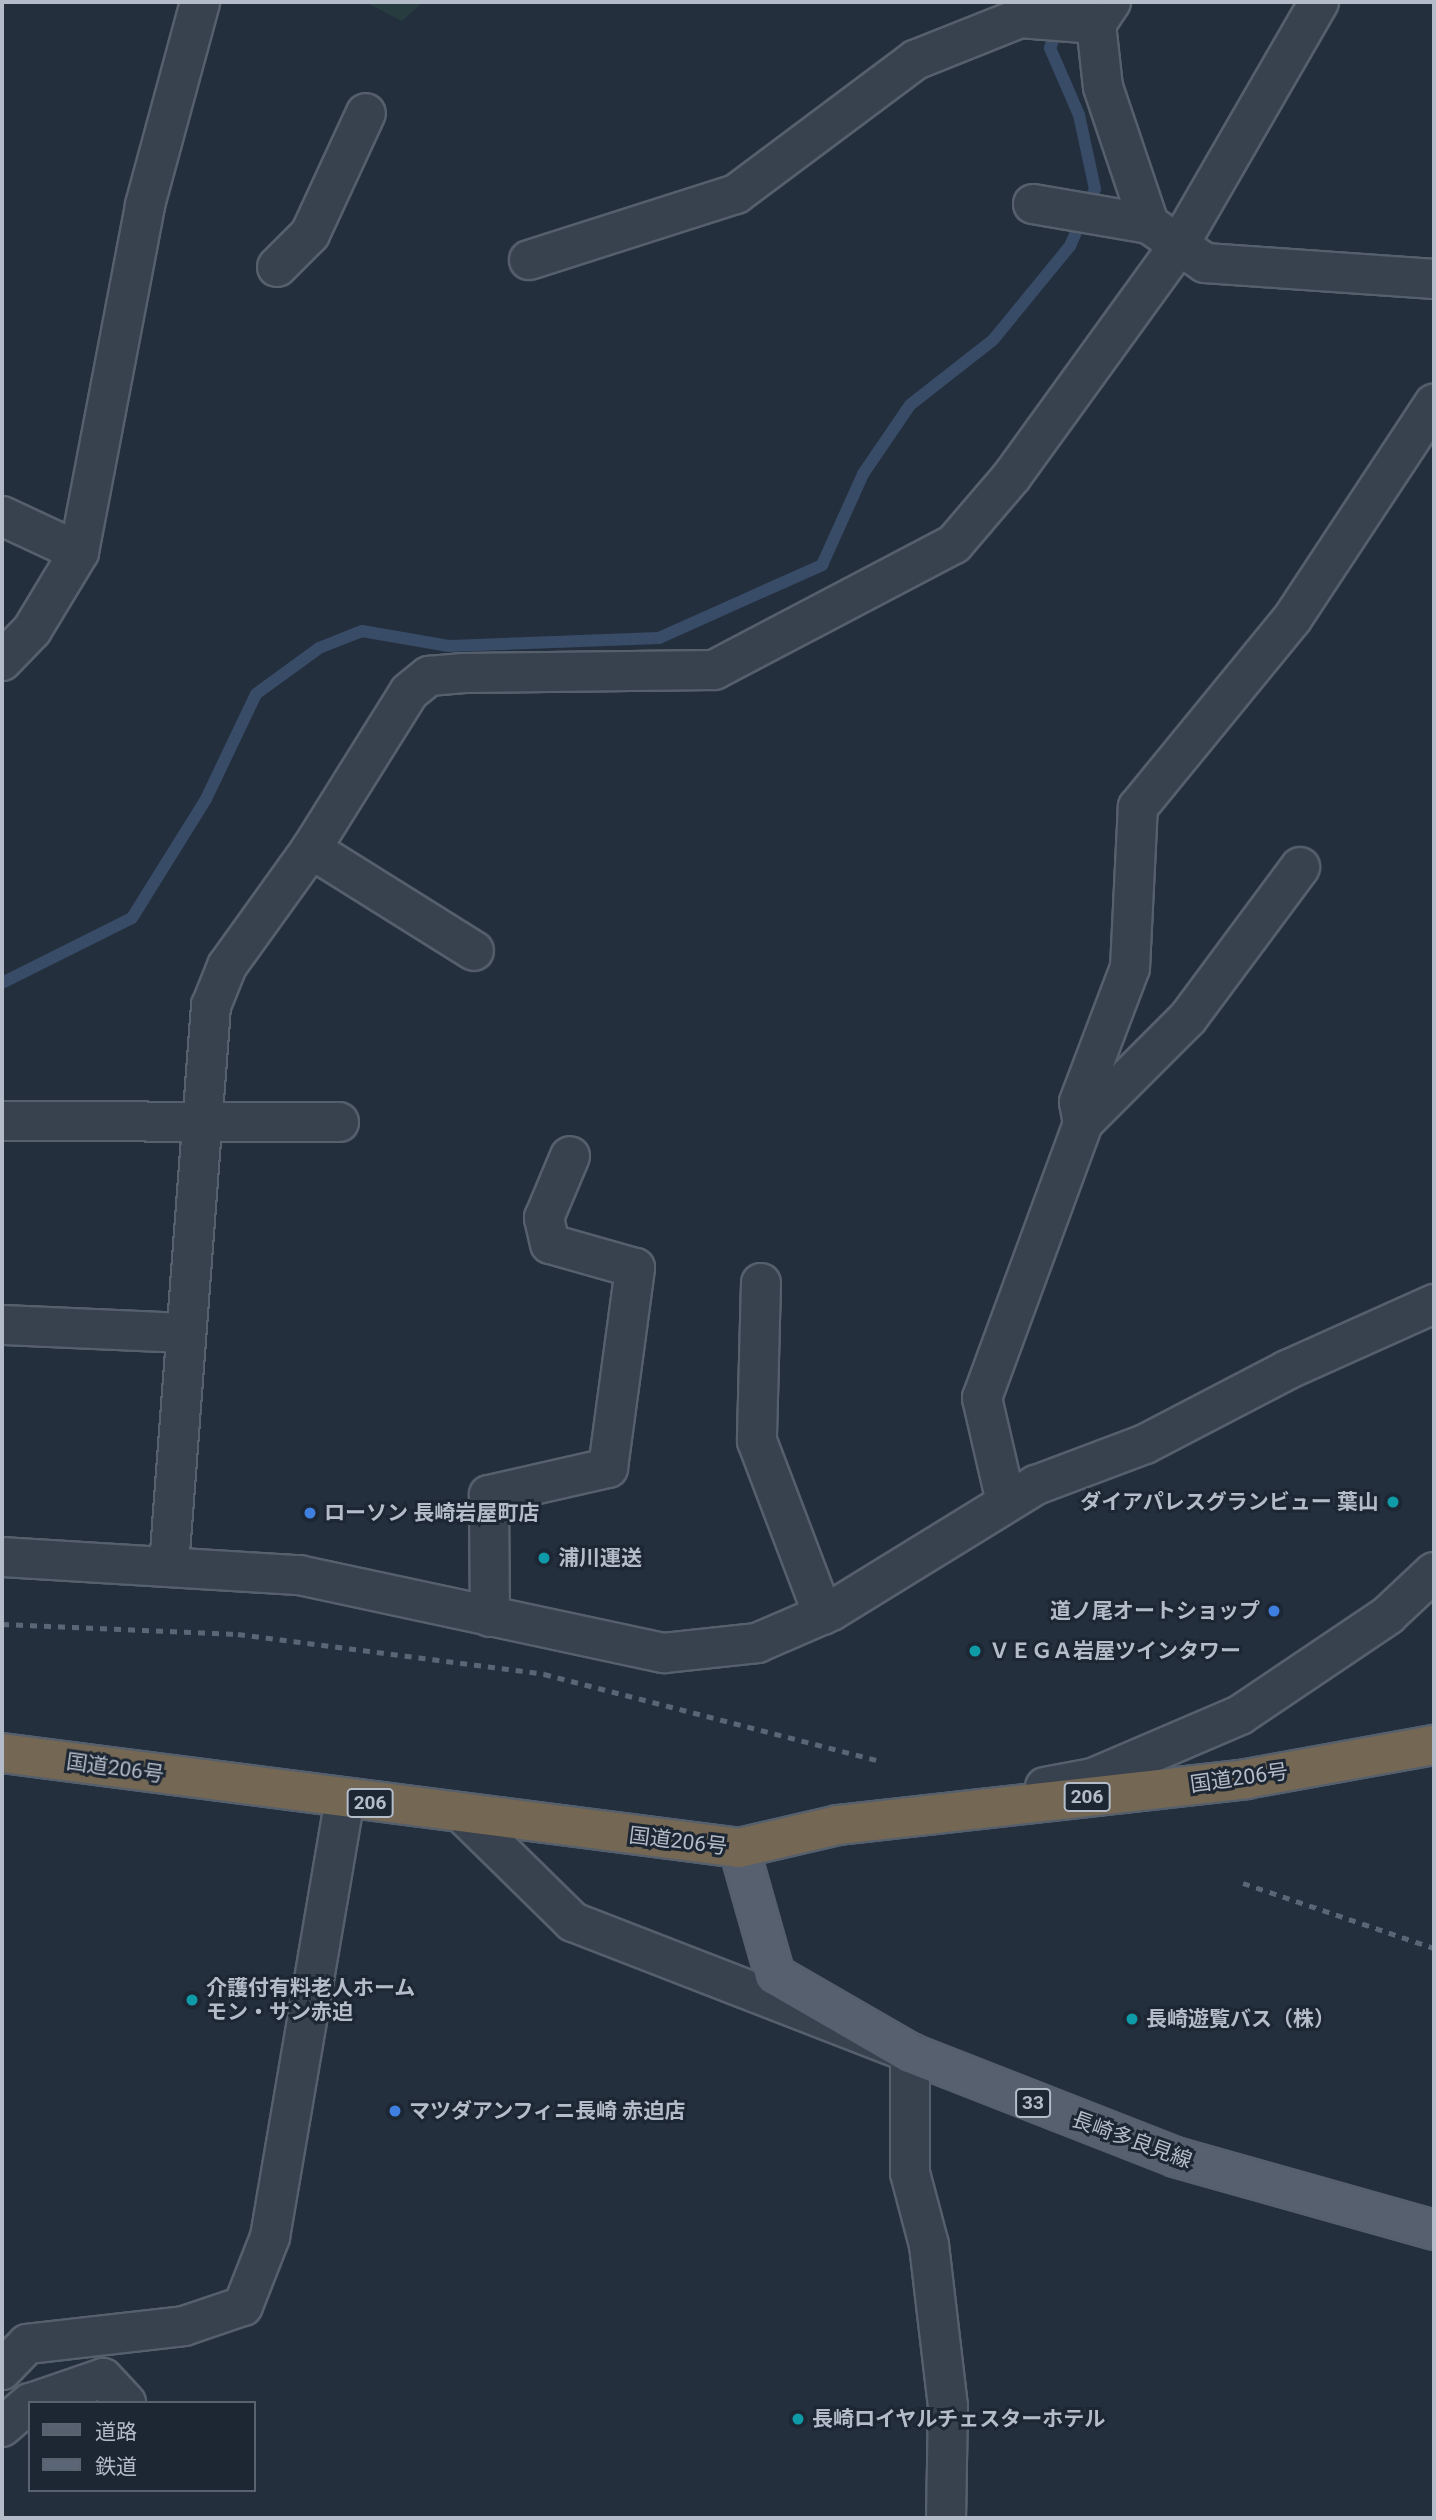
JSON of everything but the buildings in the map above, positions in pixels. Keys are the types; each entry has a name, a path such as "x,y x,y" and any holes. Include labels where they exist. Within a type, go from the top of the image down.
{"highway":[{"name":"国道206号","path":"2,1753 345,1800 739,1848 857,1823 1246,1779 1434,1745"}],"main road":[{"name":"長崎多良見線","path":"739,1848 775,1975 910,2053 1175,2157 1434,2230"}],"street":[{"path":"2,662 32,630 79,552 145,205 200,2"},
{"path":"169,1566 183,1333 211,1006 227,966 312,849 381,733 409,692 429,677 714,670 954,544 1012,477 1163,237 1319,2"},
{"path":"529,260 736,194 915,60 1020,18 1103,13 1102,87 1163,237"},
{"path":"277,267 310,234 366,113"},
{"path":"1033,204 1163,237 1205,263 1434,279"},
{"path":"1083,1123 1079,1102 1130,968 1138,807 1292,619 1434,404"},
{"path":"2,516 79,552"},
{"path":"312,849 474,951"},
{"path":"1006,1502 982,1398 1083,1123 1188,1018 1300,867"},
{"path":"2,1121 339,1122"},
{"path":"490,1617 489,1495 608,1468 635,1268 551,1244 544,1218 570,1156"},
{"path":"761,1283 757,1441 823,1615"},
{"path":"2,1557 299,1575 664,1653 757,1643 823,1615 1006,1502 1145,1444 1287,1370 1434,1304"},
{"path":"2,1325 183,1333"},
{"path":"857,1823 1093,1778 1240,1715 1388,1615 1434,1572"},
{"path":"2,2370 27,2344 184,2326 243,2306 270,2237 345,1800"},
{"path":"463,1814 573,1922 910,2053 910,2174 929,2245 948,2406 946,2518"},
{"path":"36,2401 103,2378 124,2401"},
{"path":"2,2427 28,2405"}],"green space":[{"path":"365,2 423,2 402,21"}],"waterway":[{"path":"2,983 132,918 206,799 256,694 319,648 362,631 449,646 659,638 822,565 863,474 910,405 993,340 1070,246 1095,189 1079,115 1050,48 1068,2"}],"railway":[{"path":"2,1624 238,1634 544,1674 880,1761"},
{"path":"1243,1883 1434,1948"}],"place":[{"name":"ダイアパレスグランビュー 葉山","path":"1393,1502"},
{"name":"ローソン 長崎岩屋町店","path":"310,1513"},
{"name":"浦川運送","path":"544,1558"},
{"name":"道ノ尾オートショップ","path":"1274,1611"},
{"name":"ＶＥＧＡ岩屋ツインタワー","path":"975,1651"},
{"name":"介護付有料老人ホーム モン・サン赤迫","path":"192,2000"},
{"name":"長崎遊覧バス（株）","path":"1132,2019"},
{"name":"マツダアンフィニ長崎 赤迫店","path":"395,2111"},
{"name":"長崎ロイヤルチェスターホテル","path":"798,2419"}]}
